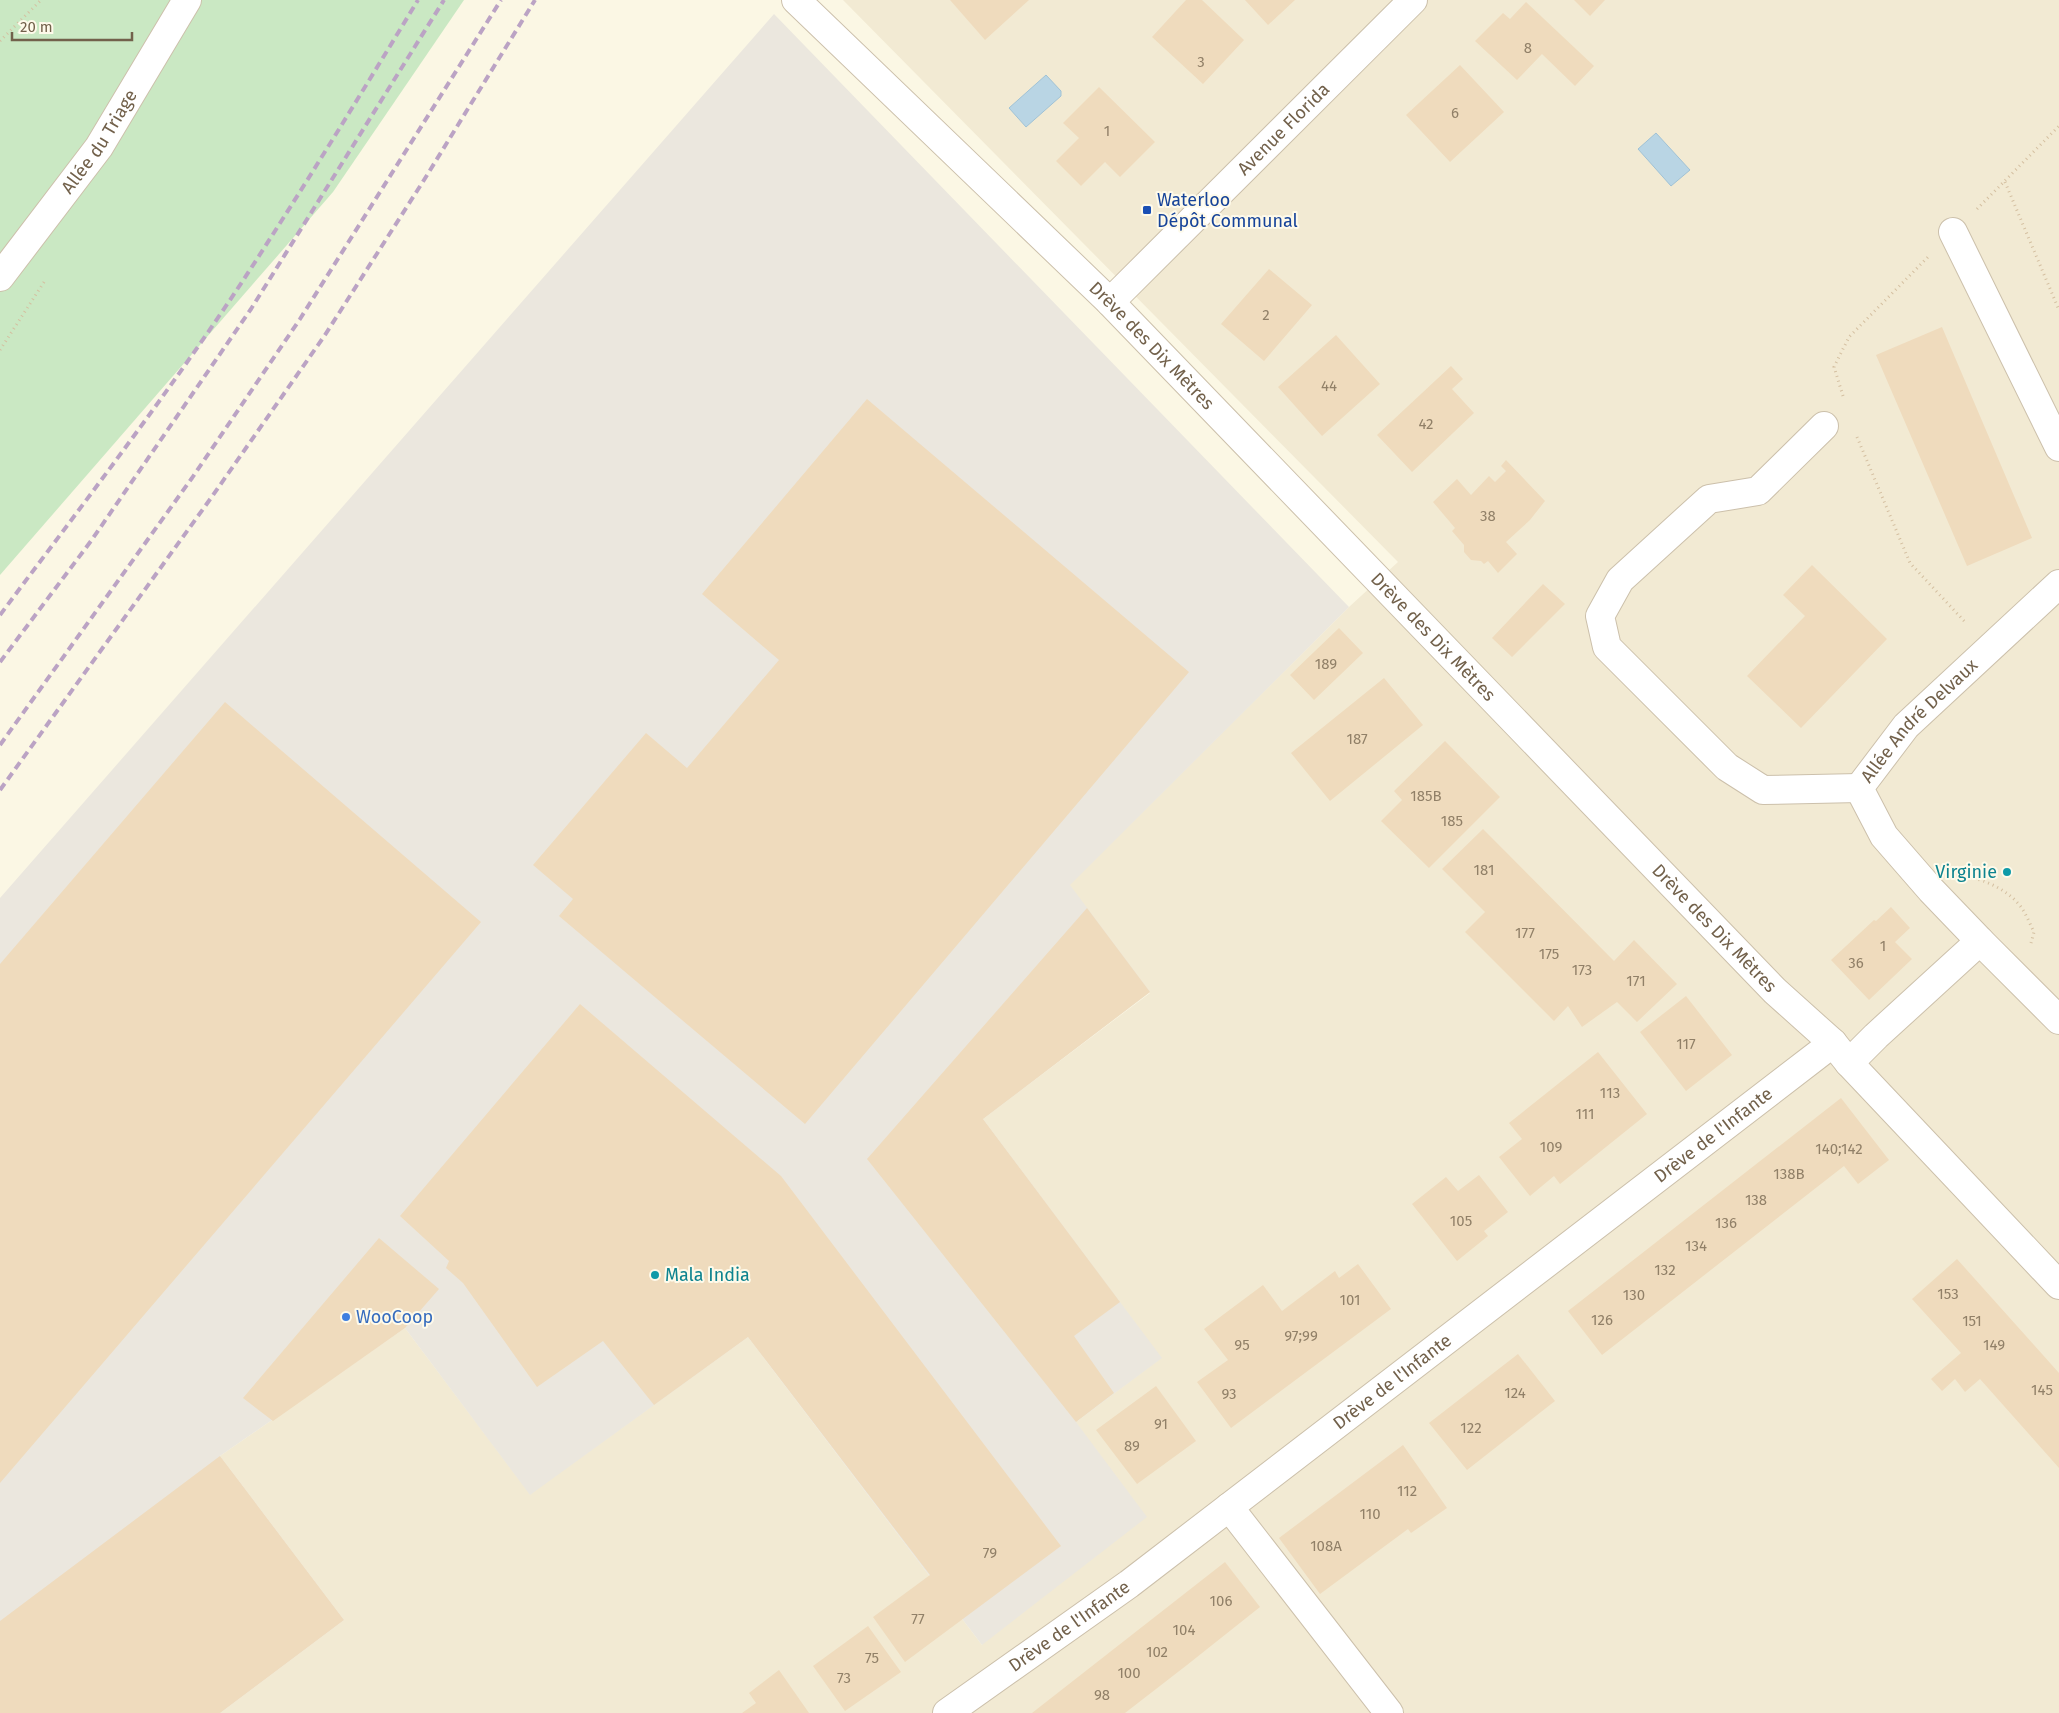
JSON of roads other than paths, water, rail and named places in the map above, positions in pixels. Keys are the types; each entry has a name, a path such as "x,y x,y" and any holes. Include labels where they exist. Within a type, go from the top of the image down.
{"street":[{"name":"Allée du Triage","path":"0,277 99,147 188,0"},
{"name":"Drève des Dix Mètres","path":"796,0 1110,302 1775,991 1841,1053 2059,1286"},
{"name":"Avenue Florida","path":"1110,302 1414,0"},
{"path":"1953,232 2059,447"},
{"path":"1824,426 1758,491 1709,499 1620,580 1600,616 1607,646 1727,767 1763,790 1859,788"},
{"name":"Allée André Delvaux","path":"2059,584 1906,726 1859,788 1884,836 1931,890 2059,1020"},
{"path":"1841,1053 1876,1036 1980,941"},
{"name":"Drève de l'Infante","path":"947,1713 1128,1584 1841,1053"},
{"path":"1229,1507 1389,1713"}],"water":[{"path":"1046,75 1061,91 1061,96 1026,127 1009,108"},
{"path":"1656,133 1690,170 1671,186 1638,149"}],"railway":[{"path":"0,615 125,448 215,322 310,175 418,0"},
{"path":"0,662 91,541 251,309 444,0"},
{"path":"0,745 192,478 300,319 501,0"},
{"path":"0,790 211,498 325,335 424,180 535,0"}],"place":[{"name":"Waterloo Dépôt Communal","path":"1147,210"},
{"name":"Virginie","path":"2007,872"},
{"name":"Mala India","path":"655,1275"},
{"name":"WooCoop","path":"346,1317"}]}
